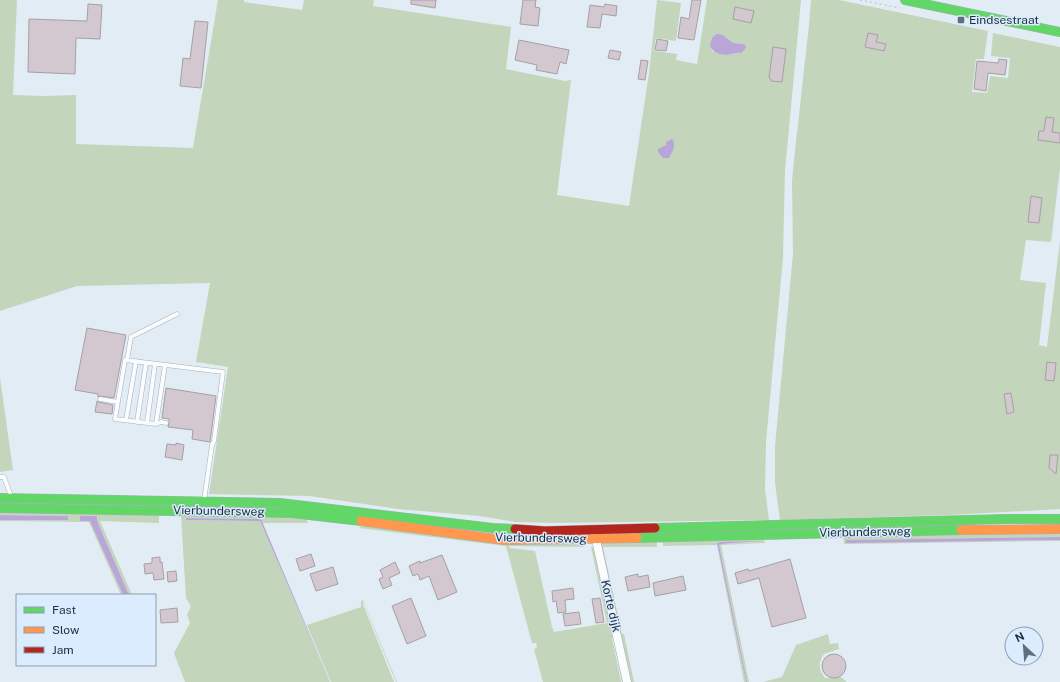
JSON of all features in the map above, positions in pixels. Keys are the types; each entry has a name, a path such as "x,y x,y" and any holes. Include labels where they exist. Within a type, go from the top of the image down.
{"street":[{"path":"905,0 1060,32"},
{"name":"Vierbundersweg","path":"0,498 280,503 494,528 595,535 1060,529"},
{"name":"Vierbundersweg","path":"0,508 291,513 389,524 504,540 1006,519 1060,519"},
{"name":"Korte dijk","path":"595,535 627,682"}],"lane":[{"path":"166,423 161,422 156,424 115,419 125,360 127,360 131,337 177,314"},
{"path":"127,360 223,372 204,501"},
{"path":"126,420 136,362"},
{"path":"137,422 146,363"},
{"path":"146,423 155,364"},
{"path":"156,424 165,365"},
{"path":"100,399 118,402"},
{"path":"0,477 4,477 12,499"}],"green space":[{"path":"0,0 17,0 13,95 76,95 76,144 193,148 218,0 244,0 244,2 302,10 304,0 374,0 373,6 511,27 506,69 565,81 571,80 557,195 629,206 649,73 657,0 681,3 676,41 656,38 654,51 677,54 676,60 697,64 707,0 801,0 785,171 783,257 766,442 765,489 769,520 554,523 516,522 479,516 398,509 310,496 209,494 228,367 196,362 210,283 77,286 0,311","holes":["723,35 733,43 744,44 737,52 730,55 712,51 710,46"]},
{"path":"811,0 839,0 988,31 984,59 976,59 972,92 987,93 990,76 1008,78 1010,58 991,56 993,33 1060,47 1060,168 1051,242 1026,240 1020,280 1046,283 1039,345 1047,347 1060,241 1060,509 950,515 780,520 775,483 775,446 793,254 792,181"},
{"path":"0,378 13,470 0,472"},
{"path":"0,511 159,513 159,523 100,521 132,594 129,594 98,523 98,517 80,520 90,520 123,594 121,594 89,522 0,521 68,520 68,516 0,515"},
{"path":"181,515 305,516 308,523 262,523 260,519 186,518 186,520 260,521 330,682 185,682 174,653 190,623 187,615 191,606 186,598"},
{"path":"364,523 581,542 584,547 509,546 510,548 535,551 554,632 607,623 591,547 595,547 625,682 622,682 613,637 621,682 543,682 534,649 537,648 536,643 532,643 506,546 359,528"},
{"path":"1060,531 1060,537 847,540 846,542 1060,541 844,544 843,535"},
{"path":"763,537 765,543 721,545 749,682 747,682 719,545 761,542 717,543 746,682 744,682 717,545 663,546 663,540"},
{"path":"657,540 657,547 603,547 634,682 629,682 599,542"},
{"path":"363,600 397,682 362,602 394,682 331,682 307,625 361,607 361,601"},
{"path":"828,634 830,644 838,643 839,649 824,654 820,663 821,672 825,678 841,677 847,682 763,682 782,677 796,645"}],"shaded area":[{"path":"718,34 723,35 733,43 744,44 746,46 745,49 741,53 729,55 717,53 710,46 713,37"},
{"path":"672,139 674,144 673,151 669,158 663,158 658,152 658,149 666,145 666,142"},
{"path":"0,515 68,516 68,520 0,520"},
{"path":"80,516 97,516 98,523 129,594 123,594 90,521 80,521"},
{"path":"186,518 261,519 330,682 260,521 186,520"},
{"path":"1060,537 1060,540 846,543 846,540"},
{"path":"761,541 719,545 746,682 717,543"}],"building":[{"path":"411,0 436,0 435,8 411,4"},
{"path":"523,0 536,0 535,7 540,8 538,26 520,24"},
{"path":"692,0 701,0 694,40 678,38 681,17 689,19"},
{"path":"88,4 102,5 100,39 76,38 75,74 28,72 29,19 87,21"},
{"path":"605,4 617,6 616,16 602,14 600,28 587,27 590,5 604,7"},
{"path":"735,7 754,11 751,23 733,19"},
{"path":"195,21 208,22 201,88 180,86 183,58 190,59"},
{"path":"868,33 878,35 876,42 886,44 884,51 865,47"},
{"path":"657,39 668,41 666,51 655,50"},
{"path":"519,40 569,50 566,64 560,62 557,74 536,70 537,65 515,60"},
{"path":"773,47 786,49 782,82 771,81 769,78"},
{"path":"610,50 621,52 619,60 608,58"},
{"path":"999,59 1007,60 1005,75 988,73 986,91 974,89 977,61 998,63"},
{"path":"641,60 648,61 645,80 638,79"},
{"path":"1046,117 1054,118 1052,132 1060,133 1060,143 1038,140 1039,131 1044,131"},
{"path":"1031,196 1042,198 1039,223 1028,222"},
{"path":"87,328 126,335 114,398 98,397 98,394 75,390"},
{"path":"1047,362 1056,363 1054,381 1045,380"},
{"path":"166,388 216,396 210,442 192,439 193,430 168,427 169,419 162,418"},
{"path":"1011,393 1014,412 1007,414 1004,394"},
{"path":"97,401 113,405 112,414 95,412"},
{"path":"176,443 184,445 182,460 165,457 167,444 176,445"},
{"path":"1050,455 1058,455 1056,474 1049,468"},
{"path":"311,554 315,566 300,571 296,559"},
{"path":"442,555 457,592 438,600 429,576 420,580 418,574 413,576 409,566 420,561 420,563"},
{"path":"160,557 164,579 154,580 153,573 145,574 144,564 152,563 152,558"},
{"path":"790,559 806,618 772,627 759,578 738,584 735,573 748,569 749,571"},
{"path":"395,562 400,573 389,578 392,585 383,589 379,579 383,577 380,570"},
{"path":"333,567 338,584 316,591 310,574"},
{"path":"176,571 177,581 168,582 167,572"},
{"path":"638,574 638,577 648,575 650,587 628,591 625,577"},
{"path":"683,576 686,590 655,596 653,583"},
{"path":"573,588 574,599 565,600 566,612 558,613 556,601 553,602 552,591"},
{"path":"411,598 426,636 407,644 392,606"},
{"path":"600,598 604,622 596,623 592,599"},
{"path":"177,608 178,622 161,623 160,610"},
{"path":"579,612 581,624 565,626 563,614"},
{"path":"834,654 842,658 846,666 842,674 834,678 826,674 822,666 826,658"}],"traffic: fast":[{"path":"905,0 1060,32"},
{"path":"0,498 280,503 493,528 515,529"},
{"path":"0,508 291,513 361,521"},
{"path":"655,528 1060,519"},
{"path":"637,538 961,530"}],"traffic: slow":[{"path":"361,521 504,540 637,538"},
{"path":"961,530 1060,529"}],"traffic: jam":[{"path":"515,529 545,531 655,528"}],"place":[{"name":"Eindsestraat","path":"961,20"}]}
